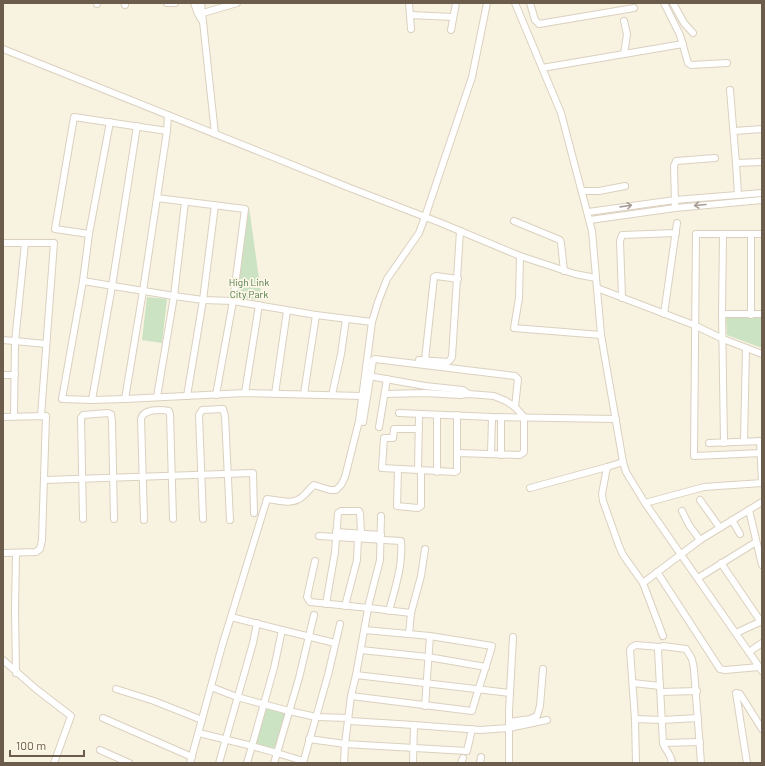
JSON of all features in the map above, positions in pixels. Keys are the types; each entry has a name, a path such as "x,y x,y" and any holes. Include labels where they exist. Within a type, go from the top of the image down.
{"street":[{"path":"168,3 175,3"},
{"path":"194,3 203,22"},
{"path":"202,3 215,134"},
{"path":"203,13 237,3"},
{"path":"410,3 411,29"},
{"path":"451,30 456,3"},
{"path":"363,422 372,322 382,290 387,280 419,233 425,217 472,77 487,3"},
{"path":"514,3 561,113 590,220 595,250 596,288 602,335 623,462 626,472 645,503 761,669"},
{"path":"530,3 535,20 539,24 634,8"},
{"path":"664,3 683,44 688,63 727,64"},
{"path":"673,3 684,23 693,33"},
{"path":"410,15 453,18"},
{"path":"624,21 627,34 624,54"},
{"path":"542,68 683,44"},
{"path":"3,50 520,256 564,271 596,278"},
{"path":"730,90 738,195"},
{"path":"125,399 143,291 167,131 168,115"},
{"path":"89,234 55,229 74,116 167,131"},
{"path":"110,122 89,234 83,280 62,399 125,399 245,393 362,396"},
{"path":"92,400 112,286 137,126"},
{"path":"734,132 762,129"},
{"path":"675,208 674,166 676,161 715,158"},
{"path":"736,163 762,162"},
{"path":"582,191 625,186"},
{"path":"588,212 674,200 762,193"},
{"path":"157,198 245,209 232,301 216,395"},
{"path":"590,220 675,208 762,200"},
{"path":"157,397 174,296 185,202"},
{"path":"187,396 203,300 215,205"},
{"path":"514,221 560,240 562,243 564,271"},
{"path":"664,314 677,223"},
{"path":"458,279 434,277 422,360 448,362 452,357 458,279 460,231"},
{"path":"622,298 620,241 622,235 676,233"},
{"path":"761,453 694,456 694,325 696,234 762,234"},
{"path":"723,234 722,314 724,443"},
{"path":"751,315 752,234"},
{"path":"3,243 54,243 41,416"},
{"path":"14,416 15,342 25,243"},
{"path":"520,256 520,298 514,328 602,335"},
{"path":"83,280 174,296 203,300 232,301 287,311 372,322"},
{"path":"596,288 694,325 723,339 762,354"},
{"path":"245,393 259,305"},
{"path":"275,394 287,311"},
{"path":"722,314 762,314"},
{"path":"304,394 316,315"},
{"path":"332,396 341,354 346,319"},
{"path":"3,340 46,344"},
{"path":"744,441 746,348"},
{"path":"103,718 191,760 231,617 267,499 291,502 300,499 314,485 333,490 339,488 345,477 353,448 362,396 373,360 375,359 514,375 518,380 515,407"},
{"path":"3,375 14,375"},
{"path":"368,376 425,386 463,390 469,394"},
{"path":"379,427 387,379"},
{"path":"425,386 425,393"},
{"path":"385,394 469,394 498,397 515,407 524,417 523,454 457,452"},
{"path":"203,519 200,412 202,410 223,409 225,413 230,520"},
{"path":"144,520 141,419 144,412 156,410 166,410 169,411 170,414 173,519"},
{"path":"83,519 81,418 83,415 108,413 111,414 112,421 114,519"},
{"path":"399,413 492,417 616,419"},
{"path":"398,470 397,506 420,508 419,414"},
{"path":"437,414 437,472"},
{"path":"419,429 394,429 393,438 383,438 382,468 456,472 457,415"},
{"path":"3,417 46,416 45,480 42,540 40,549 36,552 16,554 3,553"},
{"path":"491,454 492,417"},
{"path":"501,417 501,454"},
{"path":"645,503 704,488 762,483 761,441 709,443"},
{"path":"530,488 623,462"},
{"path":"606,467 602,494 603,501 623,555 643,583 663,636"},
{"path":"45,480 260,472"},
{"path":"253,473 254,513"},
{"path":"700,500 720,528"},
{"path":"643,583 700,540 762,502"},
{"path":"326,604 338,513 341,511 355,510 360,513 357,560 345,606"},
{"path":"749,510 762,565"},
{"path":"682,511 689,525 700,540"},
{"path":"344,763 351,696 380,560 381,516"},
{"path":"732,520 740,534"},
{"path":"318,536 336,535 381,537 401,541 402,555 400,567 389,611"},
{"path":"698,578 756,542"},
{"path":"409,634 411,613 421,576 425,549"},
{"path":"16,554 16,673"},
{"path":"315,561 308,599 310,602 411,613"},
{"path":"721,563 761,621 736,632"},
{"path":"657,572 720,669 761,669"},
{"path":"274,763 305,655 314,615"},
{"path":"231,617 335,643"},
{"path":"219,763 253,643 257,623"},
{"path":"199,733 252,746 303,762 328,675 340,624"},
{"path":"247,763 274,668 282,630"},
{"path":"351,696 472,711 477,689 486,667 492,646 430,636 365,630"},
{"path":"425,706 430,636"},
{"path":"509,763 510,693 513,637"},
{"path":"749,652 762,643"},
{"path":"636,763 635,719 630,650 636,645 682,648 689,652 694,665 697,691 701,763"},
{"path":"660,647 658,650 663,743 665,749 671,755 672,763"},
{"path":"361,650 428,657 486,667"},
{"path":"3,660 16,673 71,716 54,763"},
{"path":"509,725 537,716 540,702 543,669"},
{"path":"356,675 510,693"},
{"path":"633,683 661,689 697,691"},
{"path":"211,688 237,697 289,711 316,717 348,718 350,722 414,724 472,729 547,720"},
{"path":"116,689 154,701 202,720"},
{"path":"747,763 736,693 740,694 762,730"},
{"path":"635,719 662,720 698,718"},
{"path":"413,763 414,724"},
{"path":"309,739 345,744 413,747 467,752 472,729"},
{"path":"663,743 700,742"},
{"path":"100,750 129,763"}],"green space":[{"name":"High Link City Park","path":"249,207 262,300 235,298"},
{"path":"147,297 167,299 162,343 142,340"},
{"path":"762,315 762,348 727,335 726,316"},
{"path":"264,707 286,712 276,750 255,745"}]}
